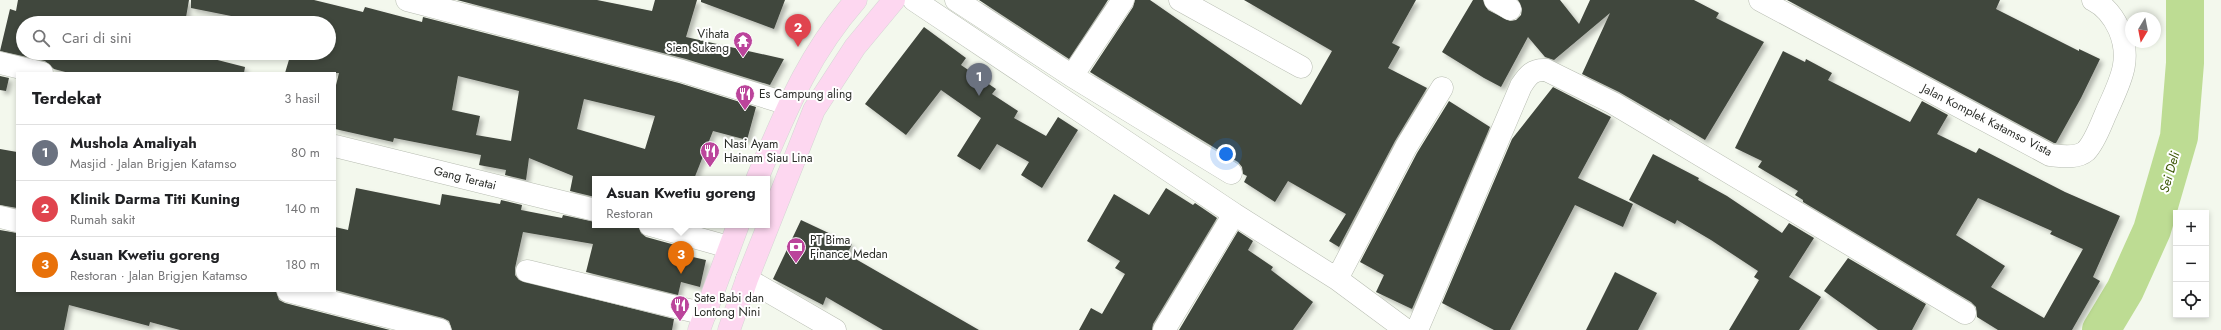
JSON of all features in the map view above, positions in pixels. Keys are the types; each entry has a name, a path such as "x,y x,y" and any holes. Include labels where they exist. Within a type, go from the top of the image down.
{"main road":[{"path":"758,176 788,104 803,75 824,40 856,0"},
{"path":"770,221 814,110 855,47 894,0"},
{"path":"702,322 737,228"},
{"path":"729,330 767,228"}],"street":[{"path":"407,0 682,71 788,104"},
{"path":"914,0 1234,214 1338,278 1396,327"},
{"path":"956,0 1072,76 1231,173"},
{"path":"1072,76 1123,0"},
{"path":"1180,0 1301,67"},
{"name":"Jalan Komplek Katamso Vista","path":"1760,0 2050,155 2072,156 2086,151 2097,133 2123,73 2126,56 2123,40 2114,18 2101,4 2093,0"},
{"path":"0,62 38,72"},
{"path":"1416,330 1521,86 1528,75 1537,70 1546,70 1612,102 1965,313"},
{"path":"1338,278 1406,147 1442,88"},
{"name":"Gang Teratai","path":"336,146 592,209"},
{"path":"1164,330 1234,214"},
{"path":"0,217 16,221"},
{"path":"661,228 729,247"},
{"path":"527,271 702,322"},
{"path":"747,279 835,330"},
{"path":"292,292 440,330"}],"building":[{"path":"18,0 189,0 186,16 16,16 16,55 0,51 10,9 16,11"},
{"path":"191,0 314,0 363,12 365,7 422,22 423,17 679,83 756,107 747,140 713,131 695,176 592,176 592,196 570,191 573,176 529,158 526,180 505,175 506,170 479,165 481,155 394,138 393,142 336,129 336,85 339,73 285,72 289,60 336,60 336,16 231,16 191,8","holes":["458,76 519,91 511,141 476,135 480,116 452,110","584,99 655,116 645,149 577,129"]},
{"path":"457,0 597,0 652,11 655,0 697,0 686,37 784,59 770,85 686,59"},
{"path":"701,0 785,0 774,29 701,2"},
{"path":"979,0 1108,0 1069,59"},
{"path":"1135,0 1150,0 1301,105 1332,51 1244,0 1416,0 1392,43 1400,47 1388,68 1427,88 1395,141 1339,247 1329,241 1346,214 1288,181 1275,202 1244,182 1247,176 1243,174 1242,167 1238,162 1090,72 1133,7"},
{"path":"1473,0 1483,0 1488,10 1510,21 1516,20 1521,15 1522,9 1518,0 1560,0 1579,24 1590,0 1694,0 1719,13 1716,18 1764,42 1705,140 1670,119 1669,121 1619,92 1582,74 1610,13 1554,60 1545,57 1528,37 1501,87 1484,78 1442,52"},
{"path":"1787,0 2000,0 1996,9 2079,51 2079,49 2100,59 2081,98 2056,143 2054,143"},
{"path":"924,27 966,58 961,65 996,89 992,94 1018,111 1014,118 1046,136 1058,117 1078,130 1042,188 1021,175 1029,162 997,144 980,170 957,156 981,118 941,90 906,135 865,104"},
{"path":"1783,51 1805,62 1806,59 1832,73 1828,80 1910,122 1922,101 1948,115 1937,134 1976,153 1979,148 2065,192 2120,216 2093,277 2100,281 2072,330 1998,330 1977,317 1976,307 1971,302 1803,202 1803,200 1795,195 1798,191 1758,167 1762,161 1735,148","holes":["1978,198 2052,231 2050,234 2083,249 2044,318 1991,287 2005,266 1956,235"]},
{"path":"40,60 218,60 245,67 244,72 65,72 54,69 45,61"},
{"path":"0,76 9,78 6,91 0,90"},
{"path":"1553,87 1611,117 1578,178 1633,204 1623,227 1575,205 1510,330 1494,330 1442,303 1512,139"},
{"path":"1449,101 1490,127 1412,309 1376,292 1384,275 1360,262 1417,153"},
{"path":"0,149 16,152 16,208 0,205"},
{"path":"1653,154 1699,178 1698,180 1727,196 1782,233 1789,223 1814,238 1789,277 1821,297 1799,330 1729,330 1759,280 1754,277 1758,271 1677,220 1675,224 1629,200"},
{"path":"356,188 440,205 442,194 500,204 501,200 522,205 521,210 562,218 563,215 592,221 592,228 639,228 641,233 646,237 686,248 684,255 706,260 700,287 681,282 678,295 586,272 593,244 523,232 515,268 515,275 519,280 674,319 672,330 452,330 449,321 443,318 336,290 336,227 348,230"},
{"path":"1166,188 1193,205 1195,203 1217,218 1153,324 1152,330 1079,330 1091,308 1102,314 1125,274 1115,268 1120,261 1087,241 1114,194 1149,215"},
{"path":"801,220 852,244 847,254 979,330 883,330 826,297 823,305 773,279"},
{"path":"0,230 16,233 16,292 276,292 279,300 285,303 390,330 180,330 150,322 149,326 69,305 64,330 0,330"},
{"path":"1238,231 1253,241 1248,250 1273,267 1271,270 1313,302 1293,330 1179,330"},
{"path":"1848,258 1926,304 1912,330 1878,330 1824,291"},
{"path":"1615,272 1657,293 1638,330 1586,330"}],"waterway":[{"name":"Sei Deli","path":"2101,330 2125,290 2152,230 2179,137 2185,63 2185,0"}],"place":[{"name":"Klinik Darma Titi Kuning","path":"798,47"},
{"name":"Vihata Sien Sukeng","path":"743,58"},
{"name":"Mushola Amaliyah","path":"979,96"},
{"name":"Es Campung aling","path":"745,111"},
{"name":"Nasi Ayam Hainam Siau Lina","path":"710,168"},
{"name":"PT Bima Finance Medan","path":"796,264"},
{"name":"Asuan Kwetiu goreng","path":"681,274"},
{"name":"Sate Babi dan Lontong Nini","path":"680,322"}]}
